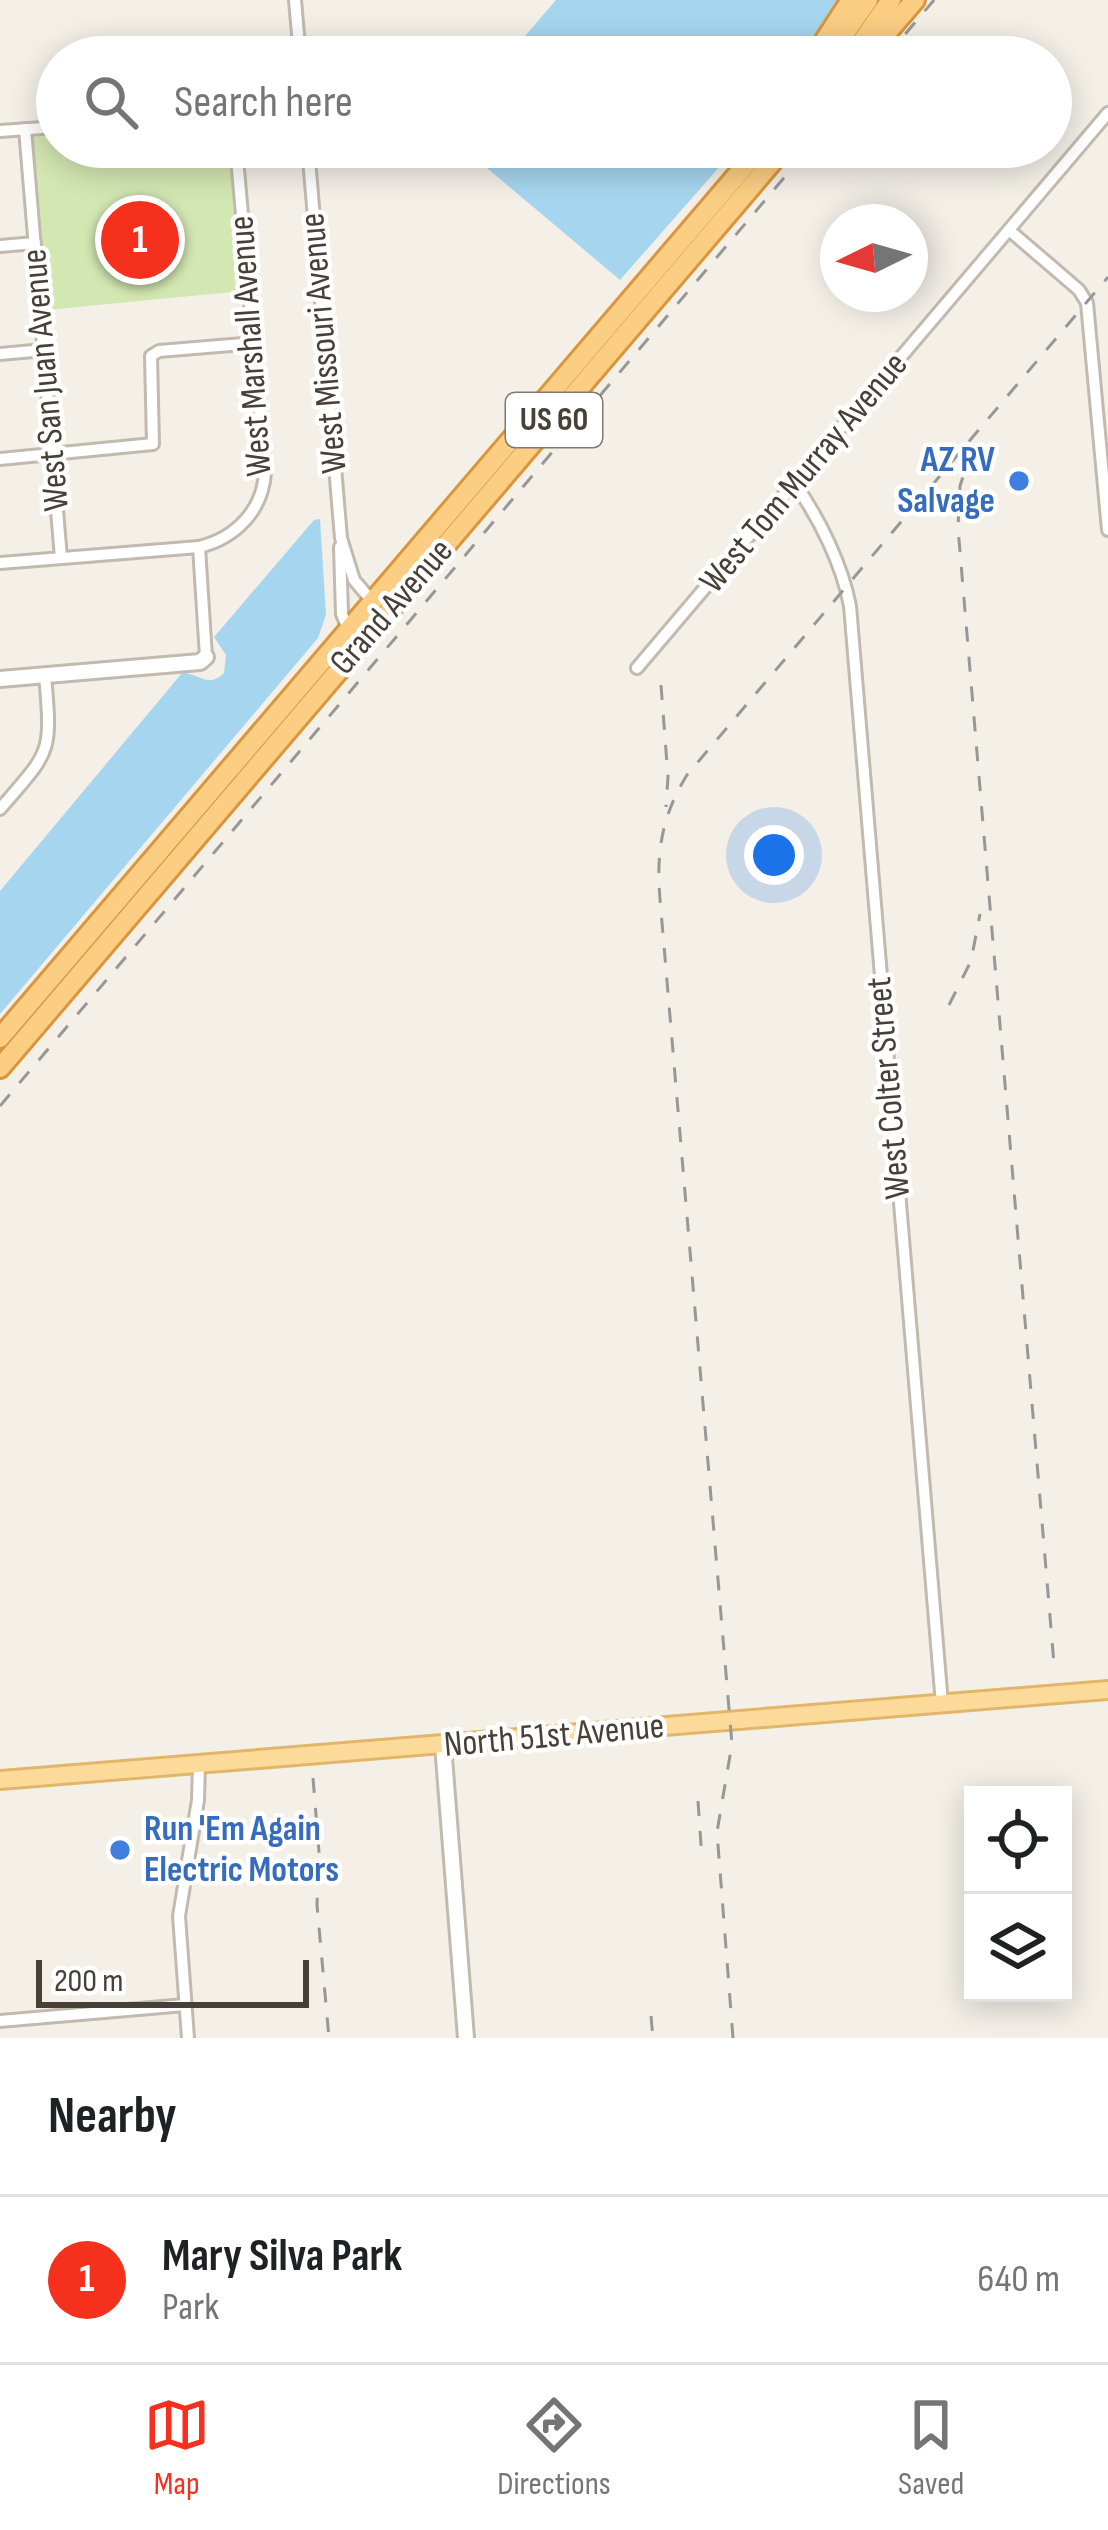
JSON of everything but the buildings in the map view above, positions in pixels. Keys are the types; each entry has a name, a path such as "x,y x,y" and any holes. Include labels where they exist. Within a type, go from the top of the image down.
{"highway":[{"path":"828,36 851,0"},
{"path":"843,36 868,0"},
{"path":"866,36 892,0"},
{"path":"884,36 915,0"},
{"name":"Grand Avenue","path":"0,1038 743,168"},
{"name":"Grand Avenue","path":"0,1068 767,168"},
{"path":"320,692 326,672 371,618 372,601"}],"main road":[{"name":"North 51st Avenue","path":"0,1780 1108,1690"}],"street":[{"path":"296,0 299,36"},
{"name":"West Tom Murray Avenue","path":"1072,155 1108,112"},
{"path":"0,131 36,128"},
{"name":"West San Juan Avenue","path":"26,129 62,559"},
{"name":"West Marshall Avenue","path":"199,547 234,531 258,504 264,487 238,168"},
{"name":"West Missouri Avenue","path":"310,168 341,538 342,614 347,629"},
{"name":"West Tom Murray Avenue","path":"637,668 1061,168"},
{"path":"1009,230 1087,302 1108,530"},
{"path":"0,246 35,243"},
{"path":"0,459 153,444 152,356 159,351 255,343"},
{"path":"0,354 44,350"},
{"name":"West Colter Street","path":"795,484 847,587 850,606 942,1704"},
{"name":"West Missouri Avenue","path":"341,538 354,580 372,601"},
{"path":"0,563 199,547 206,657 200,662 0,679"},
{"path":"0,809 47,749 45,676"},
{"path":"443,1745 466,2038"},
{"path":"188,2038 179,1916 198,1800 199,1764"},
{"path":"0,2021 185,2005"}],"green space":[{"path":"32,137 36,137 36,168 232,168 243,291 47,310"}],"water":[{"path":"556,0 839,0 816,36 525,36"},
{"path":"487,168 719,168 620,280"},
{"path":"320,519 326,615 318,638 0,1014 0,891 182,673 208,680 224,673 226,655 214,637 314,520"}],"railway":[{"path":"904,36 934,0"},
{"path":"0,1106 792,168"},
{"path":"733,2038 717,1832 732,1744 660,899 663,834 687,775 1108,277"},
{"path":"972,449 960,486 958,528 1054,1664"},
{"path":"661,685 666,807"},
{"path":"949,1005 971,961 980,914"},
{"path":"313,1778 319,1852 317,1905 329,2038"},
{"path":"698,1801 702,1859"},
{"path":"651,2016 653,2038"}],"place":[{"name":"Mary Silva Park","path":"140,240"},
{"name":"AZ RV Salvage","path":"1019,481"},
{"name":"Run 'Em Again Electric Motors","path":"120,1850"}]}
